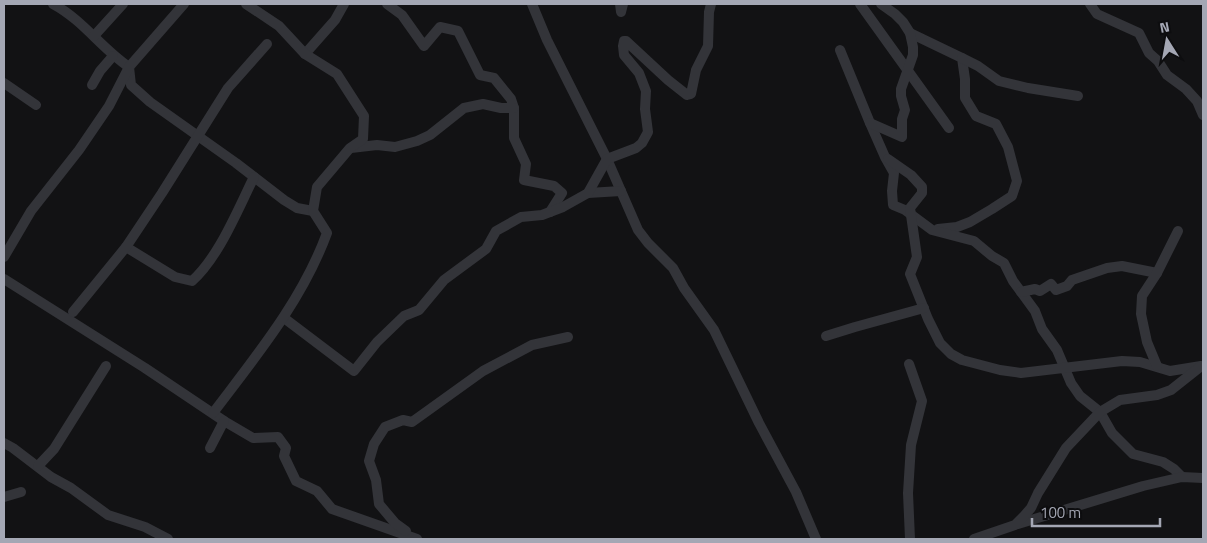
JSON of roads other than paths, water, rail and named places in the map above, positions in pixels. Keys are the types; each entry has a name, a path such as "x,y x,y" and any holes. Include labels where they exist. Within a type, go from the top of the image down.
{"street":[{"path":"94,36 122,4"},
{"path":"4,257 31,211 79,150 109,106 128,67 184,4"},
{"path":"246,4 279,26 304,54 337,74 364,116 363,139 350,148 317,187 312,211"},
{"path":"304,54 335,20 344,4"},
{"path":"387,4 402,15 424,46 440,26 458,31 480,74 494,78 511,99 514,108 514,138 526,164 524,180 554,186 562,192 550,212"},
{"path":"532,4 547,40 640,233 673,268 684,288 714,330 759,423 796,492 816,539"},
{"path":"588,193 606,159 636,148 642,143 648,132 645,106 646,91 639,73 624,55 623,42 626,41 668,80 689,95 692,91 696,68 708,46 710,4"},
{"path":"860,4 949,128"},
{"path":"870,123 902,136 902,119 905,110 901,89 913,51 910,33 900,18 881,4"},
{"path":"1090,4 1097,14 1139,33 1149,53 1158,61 1167,74 1186,89 1197,102 1203,115"},
{"path":"59,5 75,18 113,56 128,67 131,85 150,102 297,208 312,211 327,233 319,255 284,318 214,413"},
{"path":"910,33 978,66 999,80 1028,88 1078,96"},
{"path":"73,312 126,247 228,88 267,44"},
{"path":"840,50 870,123 894,173 892,191 894,205 932,230 968,239 979,244 992,256 1006,264 1021,292 1033,307 1042,329 1057,350 1064,369 1080,396 1100,412 1112,433 1133,454 1158,460 1174,469 1182,477"},
{"path":"92,85 100,71 113,56"},
{"path":"932,230 957,227 970,222 1012,196 1017,181 1008,147 996,124 976,116 965,98 962,58"},
{"path":"4,83 36,104"},
{"path":"350,148 377,145 395,147 417,141 430,135 464,108 483,104 501,108 514,108"},
{"path":"885,157 911,175 922,186 922,192 911,206 918,257 910,274 940,344 957,357 1010,372 1032,373 1122,360 1157,366 1170,371 1202,366"},
{"path":"126,247 174,277 192,281 202,272 224,236 254,177"},
{"path":"284,318 354,371 377,342 404,316 419,310 444,280 486,249 496,231 521,217 542,215 588,193 621,191"},
{"path":"1157,366 1147,342 1141,314 1142,296 1157,273 1178,231"},
{"path":"1021,292 1035,289 1040,291 1051,284 1056,290 1067,286 1072,280 1107,268 1122,266 1157,273"},
{"path":"4,280 253,438 278,437 286,448 284,456 296,481 317,491 332,509 418,539"},
{"path":"826,336 924,308"},
{"path":"418,539 394,523 379,504 376,480 369,461 374,444 385,427 403,420 412,422 483,371 532,345 568,337"},
{"path":"909,364 922,401 911,445 908,493 910,539"},
{"path":"38,466 54,449 106,366"},
{"path":"1014,525 1030,510 1066,448 1100,412 1120,400 1157,395 1171,390 1202,366"},
{"path":"210,448 224,421"},
{"path":"4,443 108,515 145,527 168,539"},
{"path":"974,539 1125,491 1182,477 1203,478"},
{"path":"4,497 20,492"}]}
